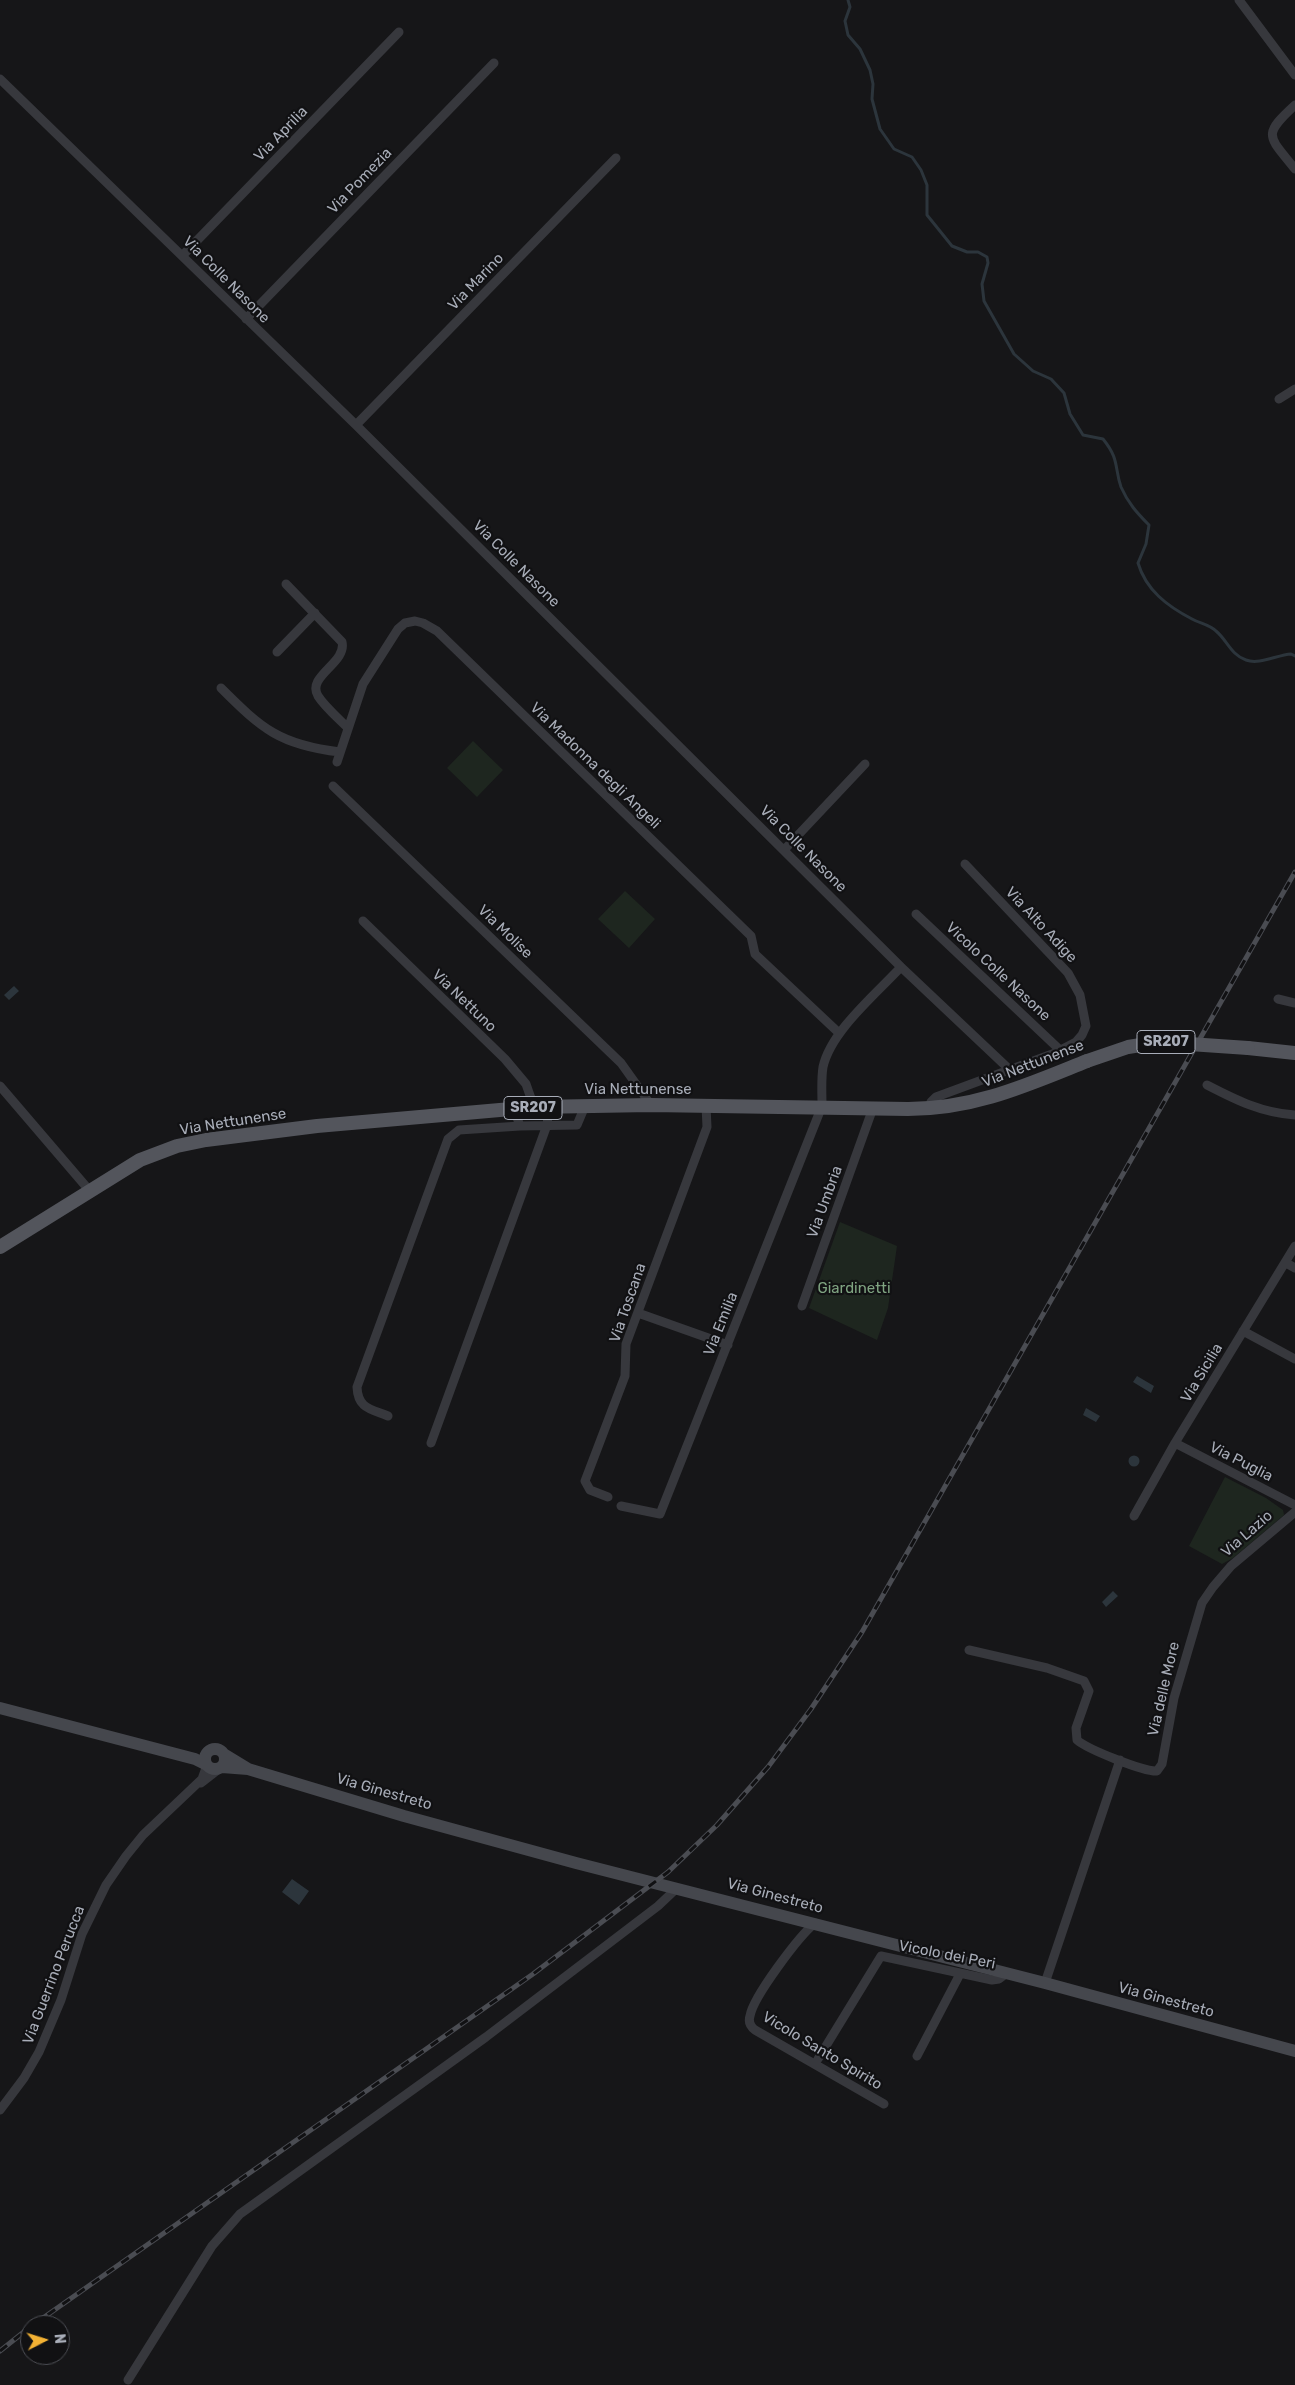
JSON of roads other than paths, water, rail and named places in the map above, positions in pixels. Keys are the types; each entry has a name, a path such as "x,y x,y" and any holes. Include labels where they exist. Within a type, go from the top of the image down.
{"main road":[{"name":"Via Nettunense","path":"0,1247 148,1156 198,1141 316,1126 514,1108 651,1105 929,1109 986,1100 1128,1047 1160,1042 1295,1053"}],"street":[{"path":"1239,0 1295,75"},
{"name":"Via Aprilia","path":"182,256 399,32"},
{"name":"Via Pomezia","path":"246,319 494,63"},
{"name":"Via Colle Nasone","path":"0,79 356,425 902,967 1010,1070"},
{"path":"1295,105 1275,123 1272,129 1276,145 1295,169"},
{"name":"Via Marino","path":"356,425 616,158"},
{"path":"1279,399 1295,389"},
{"path":"286,584 341,640 343,646 340,655 317,682 316,692 348,728"},
{"path":"277,652 315,613"},
{"name":"Via Madonna degli Angeli","path":"337,762 366,676 400,627 411,621 423,622 431,627 751,936 755,954 839,1033"},
{"path":"221,688 250,718 269,732 302,746 340,752"},
{"path":"784,850 865,764"},
{"name":"Via Molise","path":"333,786 621,1063 651,1105"},
{"name":"Via Alto Adige","path":"965,864 1068,972 1078,988 1085,1012 1086,1026 1076,1042 1060,1050"},
{"name":"Vicolo Colle Nasone","path":"916,914 1060,1050"},
{"name":"Via Nettuno","path":"363,921 504,1059 526,1084 534,1108"},
{"path":"822,1106 823,1067 828,1052 839,1033 902,967"},
{"path":"1278,999 1295,1002"},
{"path":"929,1109 931,1102 936,1096 1060,1050"},
{"path":"1207,1085 1245,1105 1264,1111 1295,1115"},
{"path":"0,1086 90,1190"},
{"path":"388,1416 364,1406 358,1398 357,1387 448,1139 460,1130 577,1125 585,1106"},
{"name":"Via Toscana","path":"608,1497 590,1490 586,1482 624,1379 625,1348 707,1127 708,1115 706,1106"},
{"name":"Via Emilia","path":"621,1506 660,1514 822,1106"},
{"path":"430,1443 547,1125 549,1107"},
{"path":"514,1108 520,1126"},
{"name":"Via Umbria","path":"802,1306 873,1108"},
{"name":"Via Sicilia","path":"1134,1516 1175,1443 1295,1246"},
{"path":"1286,1263 1295,1268"},
{"path":"638,1313 728,1345"},
{"path":"1243,1331 1295,1359"},
{"name":"Via Puglia","path":"1175,1443 1295,1505"},
{"name":"Via Lazio","path":"1219,1579 1295,1512"},
{"name":"Via delle More","path":"969,1650 1047,1668 1084,1681 1089,1690 1076,1726 1076,1737 1081,1744 1151,1771 1161,1767 1171,1709 1195,1621 1202,1603 1219,1579"},
{"name":"Via Ginestreto","path":"0,1708 190,1758 216,1761 248,1769 404,1816 1045,1983 1295,2051"},
{"path":"1045,1983 1120,1760"},
{"name":"Via Guerrino Perucca","path":"0,2110 24,2078 42,2045 61,2000 82,1934 106,1885 143,1835 196,1786 216,1761"},
{"path":"128,2380 209,2251 240,2214 486,2037 658,1906 676,1888"},
{"name":"Vicolo Santo Spirito","path":"815,1923 800,1937 778,1967 752,2010 750,2025 755,2030 884,2104"},
{"name":"Vicolo dei Peri","path":"818,2060 880,1956 994,1980 1007,1973"},
{"path":"917,2056 960,1974"}],"waterway":[{"path":"848,0 850,7 845,21 848,35 860,49 870,70 873,84 872,99 880,129 894,149 912,157 921,170 927,185 927,215 952,246 967,252 978,252 987,257 988,263 982,284 984,301 1014,354 1033,371 1051,379 1064,393 1070,414 1083,435 1103,439 1108,446 1114,458 1124,493 1133,507 1149,525 1146,544 1138,563 1146,581 1174,609 1214,629 1241,658 1251,661 1262,661 1291,654 1295,656"}],"railway":[{"path":"47,2315 533,1974 668,1872 717,1825 768,1767 811,1709 862,1632 1295,872"},
{"path":"0,2351 20,2335"}],"park label":[{"name":"Giardinetti","path":"854,1289"}]}
